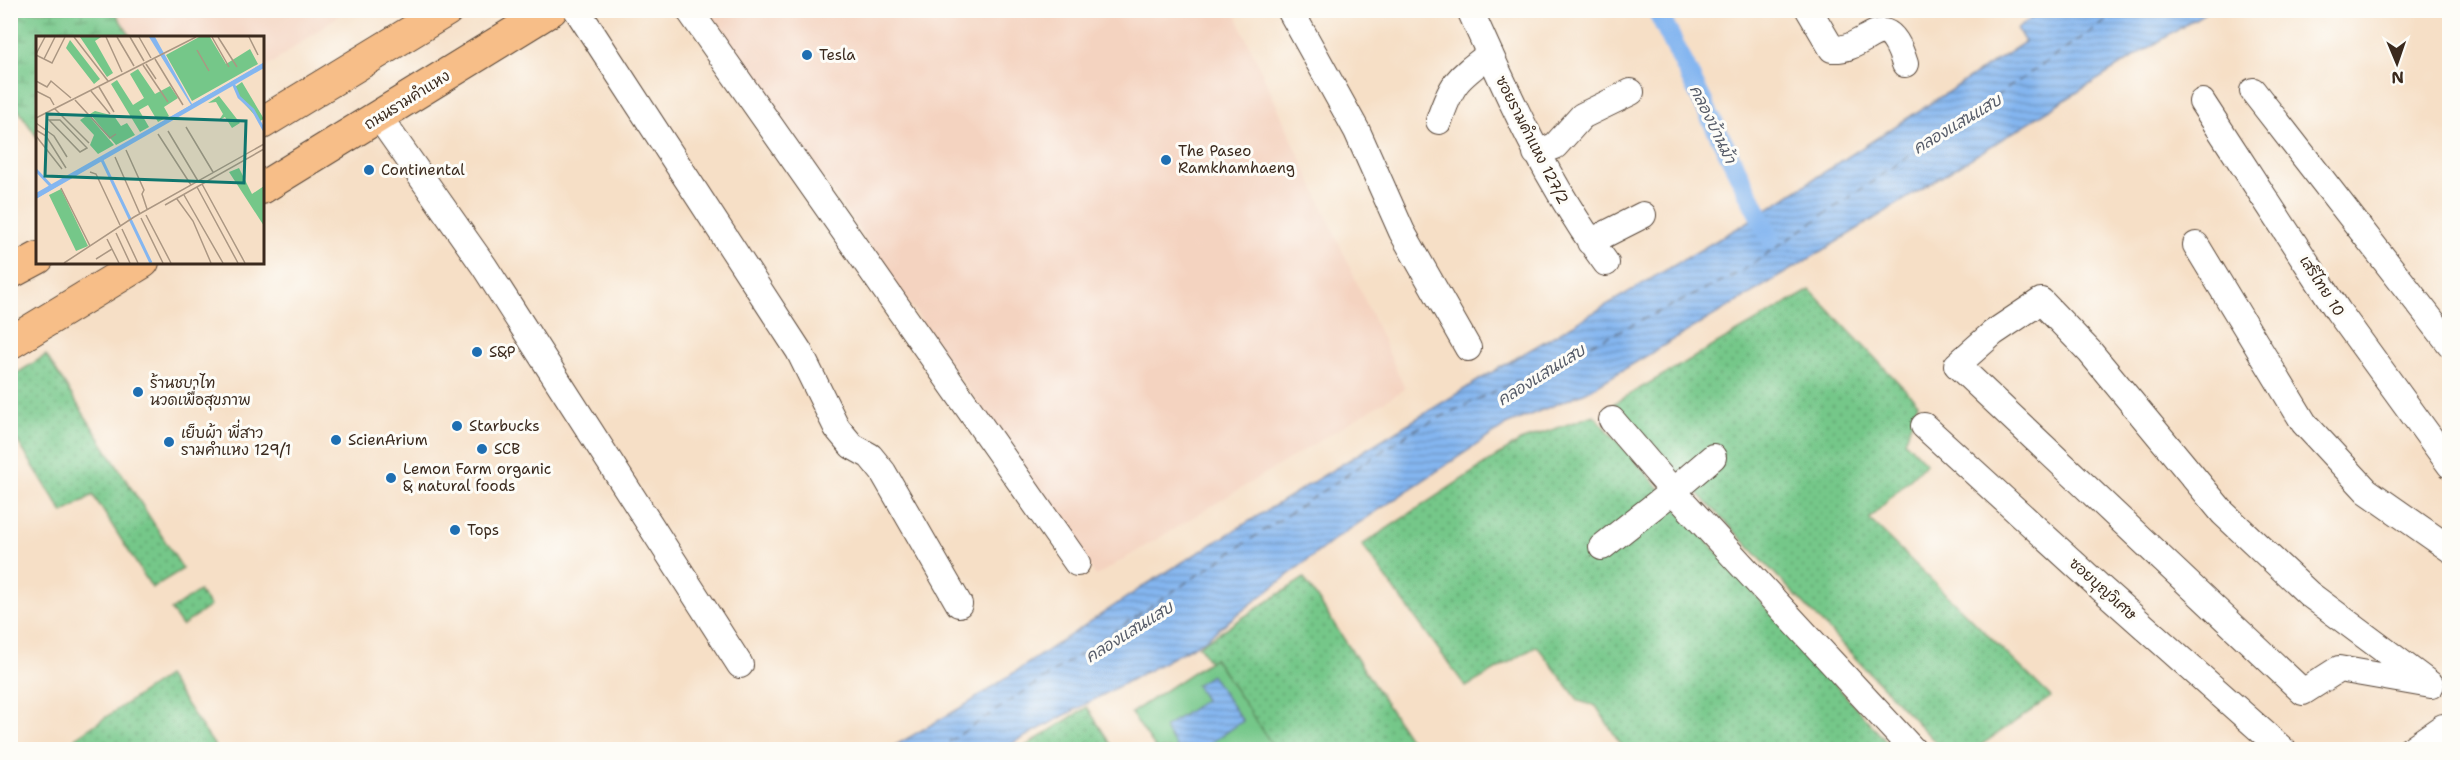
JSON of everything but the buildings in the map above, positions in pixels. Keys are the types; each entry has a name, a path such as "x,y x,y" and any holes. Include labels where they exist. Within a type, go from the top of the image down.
{"main road":[{"path":"264,122 447,10"},
{"name":"ถนนรามคำแหง","path":"264,187 551,10"},
{"path":"10,273 36,259"},
{"path":"10,343 140,264"}],"street":[{"path":"577,10 799,351 837,428 852,446 870,456 883,472 959,604"},
{"path":"689,10 1077,563"},
{"path":"1290,10 1357,131 1397,222 1468,348"},
{"name":"ซอยรามคำแหง 127/2","path":"1470,10 1536,153 1558,195 1606,263"},
{"path":"1809,10 1832,49 1849,45 1874,32 1886,32 1895,38 1905,64"},
{"path":"1438,121 1449,90 1462,75 1490,54"},
{"path":"2253,91 2450,344"},
{"path":"1536,153 1555,146 1582,116 1632,92"},
{"name":"เสรีไทย 10","path":"2202,102 2338,311 2450,465"},
{"path":"379,117 484,267 740,665"},
{"path":"1590,242 1643,215"},
{"path":"2196,245 2304,423 2367,491 2450,549"},
{"path":"2041,301 2090,352 2223,513 2309,594 2440,690 2339,669 2303,692 1957,365 1993,333 2041,301"},
{"path":"1612,420 1673,490 1913,750"},
{"name":"ซอยบุญวิเศษ","path":"1924,426 2102,590 2283,750"},
{"path":"1602,547 1713,457"},
{"path":"2410,750 2443,727 2450,736"}],"shaded area":[{"path":"114,11 345,11 264,69 264,36 130,36"},
{"path":"709,11 1234,11 1405,389 1096,576"}],"green space":[{"path":"10,11 114,11 130,36 36,36 36,136 11,99"},
{"path":"1810,290 1918,403 1905,441 1926,463 1869,519 2051,697 1975,749 1942,749 1613,404"},
{"path":"46,355 183,569 152,588 93,495 63,513 11,431 11,377"},
{"path":"1594,415 1893,749 1624,749 1596,706 1579,701 1537,646 1466,687 1362,545 1520,441"},
{"path":"1304,578 1416,749 1266,749 1199,646"},
{"path":"199,591 210,606 182,626 171,610"},
{"path":"1214,658 1273,746 1268,750 1156,749 1131,713"},
{"path":"167,676 217,749 82,749 75,738"},
{"path":"1087,707 1114,749 1021,749"}],"water":[{"name":"คลองแสนแสบ","path":"2043,10 2208,11 1822,251 1586,392 1508,424 1335,539 1203,641 1002,749 889,749 967,704 1147,584 1300,490 1494,371 1746,223 2025,42 2017,29"},
{"path":"1211,675 1243,721 1202,749 1178,749 1164,728 1205,700 1196,685"}],"waterway":[{"name":"คลองบ้านม้า","path":"1657,10 1770,237"}],"ferry route":[{"path":"937,750 1412,431 1739,273 2122,10"}],"place":[{"name":"Tesla","path":"807,55"},
{"name":"The Paseo Ramkhamhaeng","path":"1166,160"},
{"name":"Continental","path":"369,170"},
{"name":"S&P","path":"477,352"},
{"name":"ร้านชบาไท นวดเพื่อสุขภาพ","path":"138,392"},
{"name":"Starbucks","path":"457,426"},
{"name":"ScienArium","path":"336,440"},
{"name":"เย็บผ้า พี่สาว รามคำแหง 129/1","path":"169,442"},
{"name":"SCB","path":"482,449"},
{"name":"Lemon Farm organic & natural foods","path":"391,478"},
{"name":"Tops","path":"455,530"}]}
